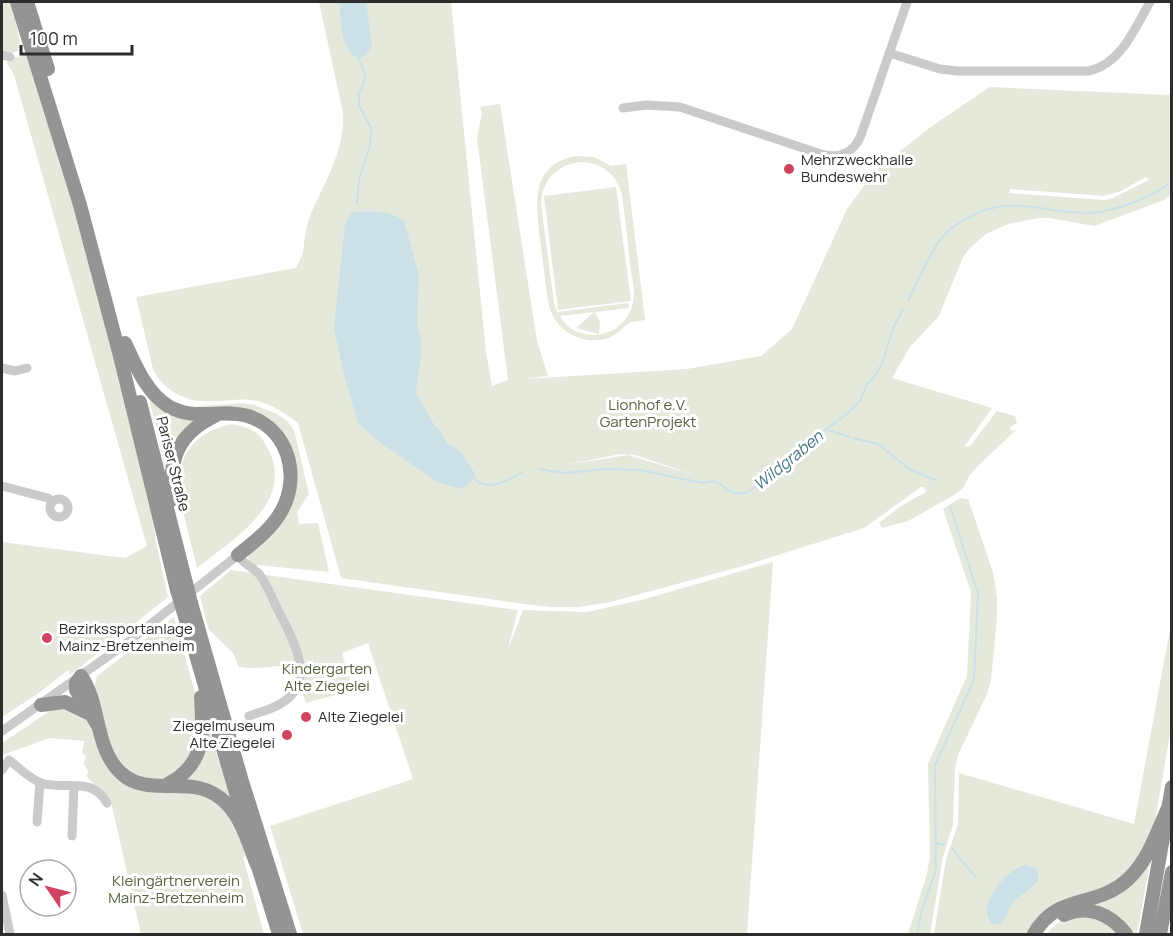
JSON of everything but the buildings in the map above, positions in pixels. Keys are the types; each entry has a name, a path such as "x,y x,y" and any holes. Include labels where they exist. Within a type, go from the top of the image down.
{"highway":[{"name":"Pariser Straße","path":"17,2 80,205 187,606 290,934"},
{"name":"Pariser Straße","path":"27,2 86,195 170,518 182,587"},
{"path":"125,343 143,380 163,402 178,411 198,415 244,415 264,423 281,441 290,465 290,486 283,509 267,531 238,555"},
{"path":"170,518 171,470 177,451 184,438 194,428 217,415"},
{"name":"Pariser Straße","path":"187,606 200,674 279,934"},
{"path":"166,785 186,773 200,750 202,720 200,674"},
{"path":"81,676 76,683 76,690 94,719 110,759 121,773 144,785 195,786 214,793 228,805 238,821 257,865"},
{"path":"41,705 65,702 94,719"},
{"path":"1146,934 1172,786"},
{"path":"1034,934 1043,920 1057,909 1106,893 1128,880 1145,860 1167,810"},
{"path":"1160,934 1172,872"},
{"path":"1043,934 1061,916 1084,910 1101,913 1126,934"}],"street":[{"path":"623,108 646,105 681,107 821,154 835,156 853,149 859,141 907,2"},
{"path":"889,53 940,69 957,71 1089,71 1104,66 1116,56 1150,2"},
{"path":"2,368 15,371 27,368"},
{"path":"2,486 52,501"},
{"path":"2,731 128,642 238,555 245,565 260,576 298,652 301,668 295,689 286,699 280,704 249,716"},
{"path":"2,770 9,760 40,782 92,788 101,794 107,803"},
{"path":"37,822 40,782"},
{"path":"72,836 74,786"},
{"path":"2,895 10,934"}],"green space":[{"path":"2,2 12,2 20,41 18,51 8,54 3,51"},
{"name":"Lionhof e.V. GartenProjekt","path":"319,2 451,2 486,352 492,386 508,380 477,138 482,113 480,107 500,104 537,341 548,376 525,379 687,369 761,356 792,329 847,209 875,171 932,126 990,87 1169,95 1171,90 1171,194 1164,200 1094,226 1050,218 1008,224 986,234 963,257 939,316 910,347 892,378 992,408 964,447 970,446 997,411 1015,416 1017,423 1010,427 1011,431 1016,430 979,465 956,494 908,521 882,528 879,523 901,506 926,492 924,487 921,487 864,528 743,566 611,602 579,607 551,607 341,578 298,423 263,402 243,399 209,402 180,396 158,378 153,369 136,297 296,268 302,253 309,219 337,155 343,128 343,113","holes":["1146,177 1149,180 1105,200 1009,193 1010,189 1104,196 1121,191","621,454 635,455 695,475 628,455 565,465"]},
{"path":"26,54 84,237 153,518 168,597 70,675 68,670 39,693 2,717 2,542 125,558 147,546 14,75 7,63 8,60"},
{"path":"575,156 594,157 611,166 626,164 645,320 631,322 608,338 588,340 569,333 555,320 548,301 537,200 543,177 560,161","holes":["588,163 607,171 620,188 634,291 630,312 623,323 607,333 594,335 574,330 560,316 594,312 576,328 599,334 600,322 595,312 629,308 628,303 557,312 541,204 547,181 557,171 571,164"]},
{"path":"616,187 631,301 558,310 544,196"},
{"path":"148,393 196,417 166,468 165,468"},
{"path":"241,403 255,405 277,414 294,430 309,494 297,512 299,524 318,523 329,572 257,565 254,567 249,562 248,555 294,488 271,424 199,411 199,406"},
{"path":"232,424 251,430 263,440 270,453 275,472 273,489 266,505 254,520 197,568 182,503 180,482 183,463 191,446 207,433"},
{"path":"960,498 968,499 993,572 997,617 991,680 987,694 958,755 955,769 953,825 943,857 930,934 908,934 927,874 930,856 928,764 967,676 971,592 943,509"},
{"name":"Kindergarten Alte Ziegelei","path":"773,562 747,934 303,934 270,826 413,779 368,643 342,653 353,690 306,703 292,666 239,667 233,653 209,630 200,596 231,570 518,610 507,652 523,610 587,612 645,599"},
{"path":"174,617 194,689 198,714 192,760 163,781 134,777 113,755 94,689 97,676"},
{"path":"1171,624 1171,729 1153,832 1132,872 1031,934 934,934 946,859 958,824 959,773 1134,824"},
{"name":"Kleingärtnerverein Mainz-Bretzenheim","path":"67,710 90,722 112,770 212,796 234,821 246,856 243,857 264,934 141,934 111,802 87,777 88,771 84,764 86,755 82,754 84,741 50,738 2,755 2,743 50,711"},
{"path":"207,722 233,807 183,782"},
{"path":"1151,858 1137,934 1130,934 1087,907"},
{"path":"1096,914 1123,934 1047,934 1063,920"}],"water":[{"path":"339,2 366,2 372,45 366,55 359,58 348,49 343,34"},
{"path":"352,212 386,213 404,221 419,275 417,324 421,340 421,354 416,393 447,443 462,453 475,474 470,484 461,489 439,483 378,441 358,423 345,379 334,328 345,224"},
{"path":"1024,865 1038,871 1038,880 1013,902 1003,921 992,924 987,908 990,899 1009,874"}],"waterway":[{"name":"Wildgraben","path":"357,203 359,180 370,145 371,128 359,105 359,94 366,77 358,57"},
{"name":"Wildgraben","path":"908,300 941,239 954,227 983,211 1016,206 1065,212 1100,212 1138,201 1172,182"},
{"name":"Wildgraben","path":"539,469 565,473 606,469 640,470 702,483 716,482 734,493 750,491 812,439 846,415 860,401 867,384 877,373 883,361 893,328 903,309"},
{"path":"829,430 849,437"},
{"path":"853,438 878,444 911,470 935,480"},
{"name":"Wildgraben","path":"472,476 477,481 489,485 503,482 522,472"},
{"path":"917,934 921,913 936,870 935,765 974,680 978,594 950,506"},
{"path":"936,843 944,845"},
{"path":"952,848 976,878"}],"place":[{"name":"Mehrzweckhalle Bundeswehr","path":"789,169"},
{"name":"Bezirkssportanlage Mainz-Bretzenheim","path":"47,638"},
{"name":"Alte Ziegelei","path":"306,717"},
{"name":"Ziegelmuseum Alte Ziegelei","path":"287,735"}]}
